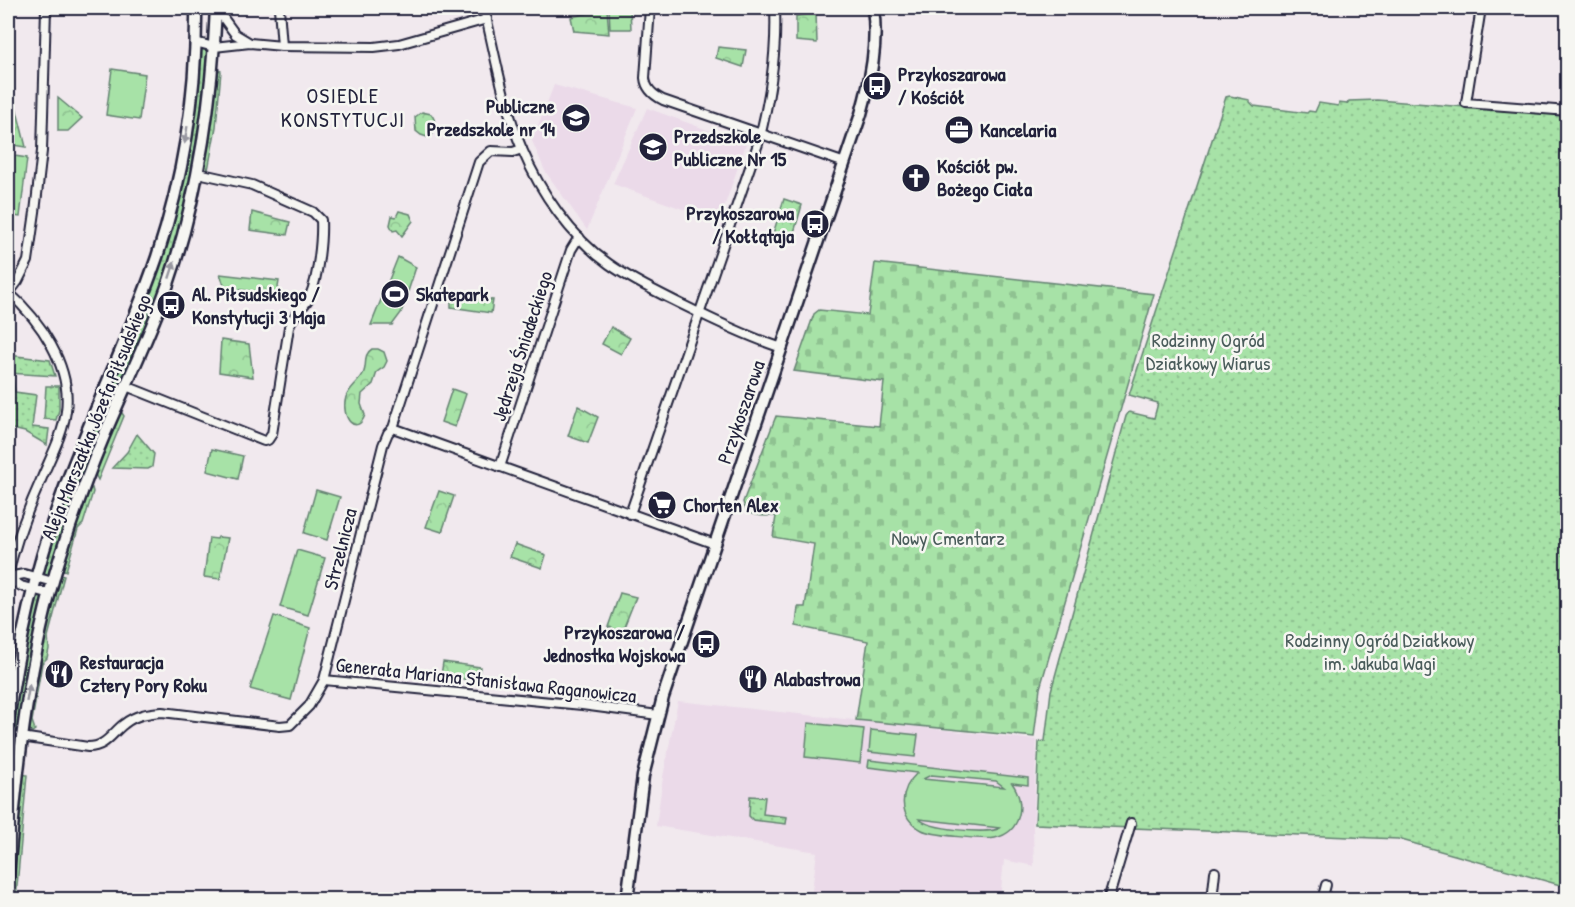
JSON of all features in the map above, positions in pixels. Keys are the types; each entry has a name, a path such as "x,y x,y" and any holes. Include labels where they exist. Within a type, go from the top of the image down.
{"street":[{"path":"8,577 27,514 63,426 67,402 62,372 49,342 8,292 18,281 28,261 34,220 42,151 46,8"},
{"name":"Aleja Marszałka Józefa Piłsudskiego","path":"8,722 18,659 33,589 61,498 146,288 170,214 188,124 196,8"},
{"path":"216,8 235,34 250,43"},
{"name":"Aleja Marszałka Józefa Piłsudskiego","path":"8,876 11,802 32,673 50,594 87,479 168,283 189,211 198,173 211,87 216,8"},
{"path":"279,8 282,46"},
{"path":"484,8 510,116 522,149 552,203 579,237 608,264 638,283 700,314 782,348"},
{"path":"650,8 645,78 651,92 663,100 845,162"},
{"path":"630,514 761,132 772,78 775,8"},
{"name":"Przykoszarowa","path":"627,900 643,776 658,715 861,114 874,63 873,8"},
{"path":"1481,8 1466,103 1568,111"},
{"path":"195,42 214,47 250,43 358,48 387,46 487,20"},
{"name":"Strzelnicza","path":"324,680 381,451 388,433 393,428 479,162 491,151 513,152 522,149"},
{"path":"126,386 264,441 268,440 272,434 289,327 291,319 311,295 319,250 321,220 313,212 252,185 198,173"},
{"name":"Jędrzeja Śniadeckiego","path":"500,467 571,250 579,237"},
{"path":"393,428 715,544"},
{"path":"8,577 24,574 53,582"},
{"path":"8,577 21,586 50,594"},
{"name":"Generała Mariana Stanisława Raganowicza","path":"21,737 98,747 131,720 148,713 162,712 280,726 290,725 309,706 324,680 592,706 658,715"},
{"path":"1108,900 1131,823"},
{"path":"1212,900 1215,872"},
{"path":"1322,900 1326,885"}],"shaded area":[{"path":"554,85 637,108 587,230 545,171 532,141"},
{"path":"647,108 746,144 719,222 613,184"},
{"path":"678,701 1037,740 1033,828 1034,866 1004,860 1000,899 811,899 817,852 656,826"}],"green space":[{"path":"609,8 630,8 631,29 610,29"},
{"path":"607,9 609,34 574,31 571,17"},
{"path":"816,13 817,43 796,41 796,16"},
{"path":"718,47 746,50 743,67 716,58"},
{"path":"201,49 209,53 199,141 177,237 154,307 50,573 47,575 43,572 82,455 153,280"},
{"path":"112,69 145,74 139,120 106,115"},
{"path":"218,70 221,71 216,127 208,170 205,162"},
{"name":"Rodzinny Ogród Działkowy im. Jakuba Wagi","path":"1226,97 1250,100 1254,106 1307,113 1315,112 1319,103 1338,106 1339,103 1347,104 1349,101 1377,100 1567,115 1567,185 1562,217 1568,220 1563,234 1568,236 1567,887 1398,839 1035,824 1039,742 1045,741 1051,691 1126,416 1129,412 1154,418 1158,403 1129,395"},
{"path":"58,98 82,118 68,131 58,131"},
{"path":"16,107 26,147 8,144 8,111"},
{"path":"422,112 431,114 435,123 435,129 430,138 416,131 415,117"},
{"path":"8,155 27,158 20,217 8,215"},
{"path":"784,199 802,205 791,243 772,237"},
{"path":"399,211 410,214 413,221 402,236 397,230 393,231 390,225 392,216 396,217"},
{"path":"252,212 290,222 287,235 250,230"},
{"name":"Skatepark","path":"398,257 416,267 401,313 392,325 371,325"},
{"name":"Nowy Cmentarz","path":"875,263 1154,294 1040,688 1034,737 856,720 868,641 796,626 798,607 805,607 814,544 773,537 776,516 752,514 743,502 776,416 879,426 884,382 794,371 814,314 819,310 868,315"},
{"path":"220,274 279,281 277,294 225,288"},
{"path":"451,298 493,300 491,313 451,307"},
{"path":"611,327 630,338 621,354 602,344"},
{"path":"221,340 249,344 253,377 219,372"},
{"path":"372,349 384,352 387,361 384,367 377,372 373,384 362,394 361,404 365,415 362,421 354,425 345,412 346,397 363,374 367,354"},
{"path":"8,355 50,360 55,376 8,373"},
{"path":"13,378 15,392 36,395 32,427 49,429 47,445 25,432 8,428 9,381"},
{"path":"46,386 59,386 59,410 56,420 44,419"},
{"path":"452,389 466,394 455,427 441,422"},
{"path":"578,406 598,417 588,443 568,436"},
{"path":"122,413 124,416 98,480 95,474 96,468"},
{"path":"137,434 154,454 152,467 148,469 112,468 127,452"},
{"path":"212,449 243,456 238,479 207,471"},
{"path":"92,488 93,492 83,524 78,529 66,571 62,569 87,492"},
{"path":"316,490 340,497 327,540 304,533"},
{"path":"439,491 454,496 442,532 426,527"},
{"path":"218,537 228,538 220,579 204,577 209,538 217,539"},
{"path":"515,544 546,555 542,568 510,557"},
{"path":"297,550 325,558 308,615 280,607"},
{"path":"60,575 64,576 48,637 47,658 42,663 32,721 35,730 32,732 28,728 41,649"},
{"path":"620,593 636,597 622,632 608,627"},
{"path":"38,595 43,597 22,699 8,797 10,743 15,707 30,624"},
{"path":"274,616 310,628 291,700 250,689"},
{"path":"443,662 480,667 478,681 441,676"},
{"path":"808,723 864,729 860,763 805,757"},
{"path":"871,730 918,735 915,757 869,752"},
{"path":"869,760 1028,778 1028,785 1012,783 1020,807 1016,823 1011,830 995,838 958,837 922,830 908,818 903,803 904,795 917,773 868,767","holes":["931,775 996,781 1004,787 923,779","919,819 1000,828 984,831 959,830 934,826"]},
{"path":"22,774 27,775 16,899 10,900"},
{"path":"750,796 765,797 763,814 787,817 786,824 753,820 749,816"}],"place":[{"name":"Przykoszarowa / Kościół","path":"877,86"},
{"name":"Publiczne Przedszkole nr 14","path":"576,118"},
{"name":"Kancelaria","path":"959,130"},
{"name":"Przedszkole Publiczne Nr 15","path":"653,147"},
{"name":"Kościół pw. Bożego Ciała","path":"916,178"},
{"name":"Przykoszarowa / Kołłątaja","path":"815,224"},
{"name":"Skatepark","path":"395,294"},
{"name":"Al. Piłsudskiego / Konstytucji 3 Maja","path":"171,305"},
{"name":"Chorten Alex","path":"662,505"},
{"name":"Przykoszarowa / Jednostka Wojskowa","path":"706,644"},
{"name":"Restauracja Cztery Pory Roku","path":"59,674"},
{"name":"Alabastrowa","path":"753,679"}],"district":[{"name":"OSIEDLE KONSTYTUCJI","path":"343,108"}],"park label":[{"name":"Rodzinny Ogród Działkowy Wiarus","path":"1208,352"}]}
